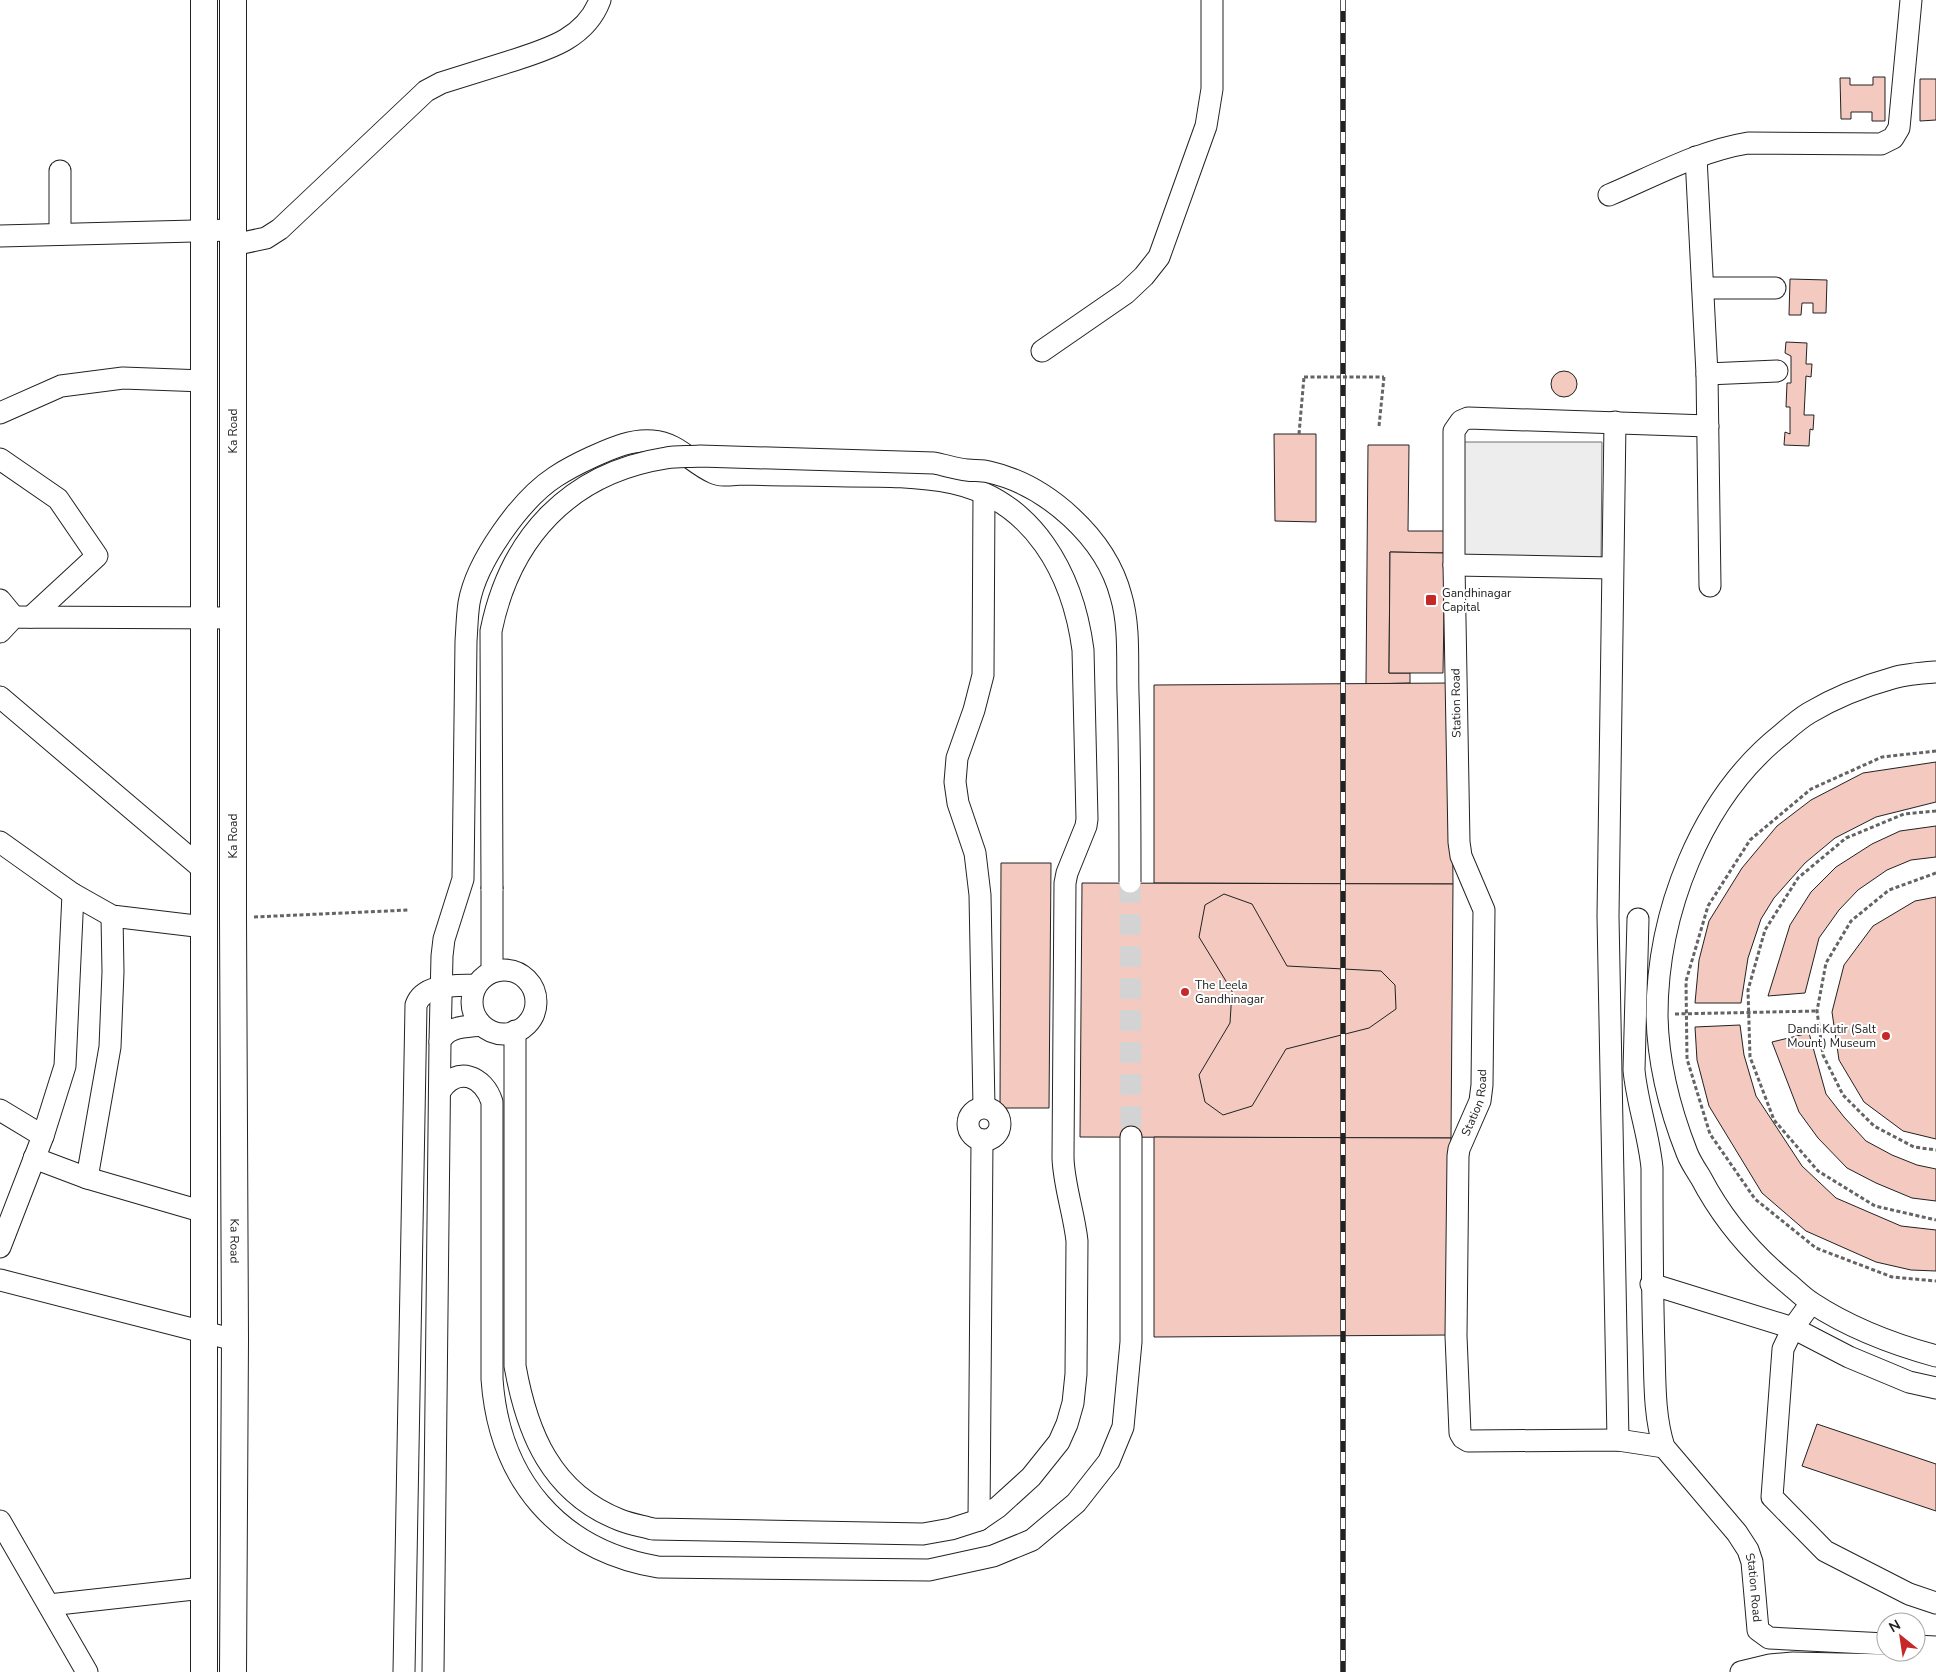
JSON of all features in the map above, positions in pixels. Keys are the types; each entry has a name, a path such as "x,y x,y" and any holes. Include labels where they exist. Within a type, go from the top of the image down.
{"main road":[{"path":"204,0 204,1672"},
{"name":"Ka Road","path":"233,0 235,1340 233,1672"},
{"path":"233,1636 246,1672"}],"street":[{"path":"0,236 204,231 233,238 266,238 280,229 426,91 442,83 552,48 572,37 587,23 600,0"},
{"path":"1042,350 1126,293 1144,276 1159,257 1206,126 1212,88 1212,0"},
{"path":"1609,195 1696,157 1728,147 1748,144 1881,144 1893,138 1899,128 1911,0"},
{"path":"1696,157 1708,374 1710,586"},
{"path":"60,171 60,234"},
{"path":"1703,288 1775,288"},
{"path":"1708,374 1777,371"},
{"path":"0,412 61,386 123,378 204,381"},
{"name":"Station Road","path":"1616,422 1468,418 1461,421 1454,430 1454,565 1459,842 1461,856 1484,910 1482,1086 1480,1101 1459,1149 1458,1156 1456,1336 1460,1433 1462,1438 1468,1441 1618,1440 1664,1447"},
{"path":"1618,1440 1608,916 1612,568 1616,422 1708,426"},
{"path":"433,1672 441,988 444,939 463,880 466,641 469,602 482,565 498,540 534,494 554,478 617,446 650,440 672,445 716,474 908,476 953,483 984,494 1004,505 1028,524 1043,542 1060,568 1072,596 1081,632 1087,819 1065,883 1063,1158 1064,1178 1077,1241 1076,1374 1073,1403 1067,1424 1059,1442 1031,1476 998,1507 979,1520 951,1529 923,1534 653,1529 604,1513 581,1498 559,1477 542,1452 528,1424 520,1396 515,1366 515,1031"},
{"path":"492,972 491,631 496,606 508,575 528,540 552,511 590,484 612,472 639,463 668,458 700,456 934,463 966,470 988,472 1011,479 1061,507 1090,537 1112,568 1122,597 1126,629 1128,683 1130,882"},
{"path":"0,459 58,499 97,556 15,622"},
{"path":"979,1520 982,1140 987,1140 996,1134 1000,1124 994,1111 984,1107 980,895 975,853 958,803 955,782 957,758 974,710 983,675 984,494"},
{"path":"1454,565 1612,568"},
{"path":"0,600 15,622"},
{"path":"15,622 233,618"},
{"path":"1936,672 1895,677 1842,696 1807,714 1763,749 1727,791 1700,836 1676,894 1663,948 1657,1015 1663,1074 1687,1154 1713,1201 1739,1236 1766,1266 1811,1302 1868,1333 1899,1346 1936,1356"},
{"path":"0,697 204,870"},
{"path":"0,842 73,894 112,916 204,927"},
{"path":"0,1247 42,1136 65,1066 73,894"},
{"path":"87,1178 110,1047 113,972 112,916"},
{"path":"1608,916 1669,922"},
{"name":"Station Road","path":"1638,919 1634,1070 1651,1160 1651,1284 1659,1432 1664,1447 1737,1533 1748,1550 1752,1562 1758,1630 1769,1638 1876,1643"},
{"path":"502,970 513,971 523,976 530,983 536,1003 534,1013 528,1022 515,1031 500,1034 490,1031 481,1025 475,1016 472,1006 472,995 476,985 483,977 492,972 502,970"},
{"path":"404,1672 416,1005 419,997 428,991 476,985"},
{"path":"440,1042 448,1030 481,1025"},
{"path":"440,1091 453,1078 465,1076 473,1077 485,1087 490,1095 492,1112 492,1379 497,1419 505,1445 514,1465 529,1490 555,1520 582,1540 612,1555 638,1564 658,1567 913,1572 930,1570 993,1556 1032,1540 1076,1503 1109,1461 1123,1427 1131,1342 1131,1136"},
{"path":"0,1110 42,1136"},
{"path":"34,1158 87,1178 204,1212"},
{"path":"0,1280 235,1340"},
{"path":"1651,1284 1793,1328 1848,1357 1909,1382 1936,1388"},
{"path":"1811,1302 1793,1328 1783,1349 1772,1497 1825,1551 1909,1594 1936,1603"},
{"path":"0,1521 87,1672"},
{"path":"49,1605 204,1588"},
{"path":"1741,1672 1770,1665 1793,1663 1936,1666"}],"path":[{"path":"1299,434 1304,377 1384,376 1379,426"},
{"path":"1936,751 1882,757 1810,789 1750,840 1708,906 1686,981 1687,1059 1710,1134 1755,1199 1816,1248 1892,1277 1936,1280"},
{"path":"1936,811 1904,814 1846,838 1798,878 1764,930 1748,990 1750,1057 1774,1120 1818,1171 1875,1206 1936,1220"},
{"path":"1936,874 1889,890 1851,921 1826,963 1817,1011 1824,1055 1843,1095 1874,1126 1914,1146 1936,1150"},
{"path":"233,918 409,910"},
{"path":"1686,1013 1817,1011"}],"shaded area":[{"path":"1464,442 1602,442 1601,565 1463,565"}],"building":[{"path":"1873,77 1885,77 1885,121 1872,121 1872,112 1851,112 1851,119 1841,119 1840,78 1850,78 1850,85 1873,85"},
{"path":"1920,79 1936,79 1936,120 1920,121"},
{"path":"1790,279 1827,280 1826,313 1813,313 1813,303 1802,303 1801,315 1789,315"},
{"path":"1786,342 1807,343 1806,364 1812,364 1811,377 1806,376 1804,415 1814,415 1813,430 1810,429 1809,446 1784,445 1785,432 1790,434 1790,407 1786,407 1787,383 1791,383 1791,356 1785,353"},
{"path":"1564,371 1573,375 1577,384 1573,393 1564,397 1555,393 1551,384 1555,375"},
{"path":"1274,434 1316,434 1316,522 1275,521"},
{"path":"1368,445 1409,445 1408,531 1445,531 1445,553 1390,552 1389,673 1410,673 1410,683 1366,684"},
{"path":"1390,552 1445,553 1443,673 1389,673"},
{"path":"1451,683 1453,884 1154,883 1154,685"},
{"path":"1936,762 1936,802 1876,817 1835,838 1805,863 1774,898 1761,919 1748,958 1741,1003 1695,1003 1699,960 1709,921 1742,868 1777,826 1811,800 1863,773"},
{"path":"1936,826 1936,857 1911,860 1887,870 1858,890 1839,910 1819,938 1805,993 1768,996 1790,925 1811,892 1836,867 1872,844 1900,831"},
{"path":"1001,863 1051,863 1049,1108 1000,1108"},
{"path":"1082,883 1453,884 1451,1138 1080,1137"},
{"path":"1224,894 1252,904 1287,966 1381,971 1395,985 1396,1009 1369,1028 1286,1049 1252,1106 1223,1115 1205,1102 1199,1075 1230,1023 1232,991 1199,937 1205,905"},
{"name":"Dandi Kutir (Salt Mount) Museum","path":"1936,897 1936,1139 1903,1131 1864,1102 1839,1060 1832,1012 1844,965 1873,926 1915,901"},
{"path":"1740,1025 1744,1055 1756,1096 1802,1166 1836,1198 1901,1226 1936,1230 1936,1271 1911,1270 1876,1262 1806,1231 1762,1193 1709,1106 1697,1060 1695,1027"},
{"path":"1809,1033 1826,1094 1866,1141 1892,1155 1917,1165 1936,1169 1936,1201 1912,1198 1847,1168 1818,1138 1799,1112 1772,1042"},
{"path":"1154,1137 1451,1138 1451,1335 1154,1337"},
{"path":"1817,1424 1936,1464 1936,1511 1802,1466"}],"tunnel":[{"path":"1130,882 1131,1137"}],"railway":[{"path":"1343,0 1343,1672"}],"place":[{"name":"Gandhinagar Capital","path":"1431,600"},
{"name":"The Leela Gandhinagar","path":"1185,992"},
{"name":"Dandi Kutir (Salt Mount) Museum","path":"1886,1036"}]}
